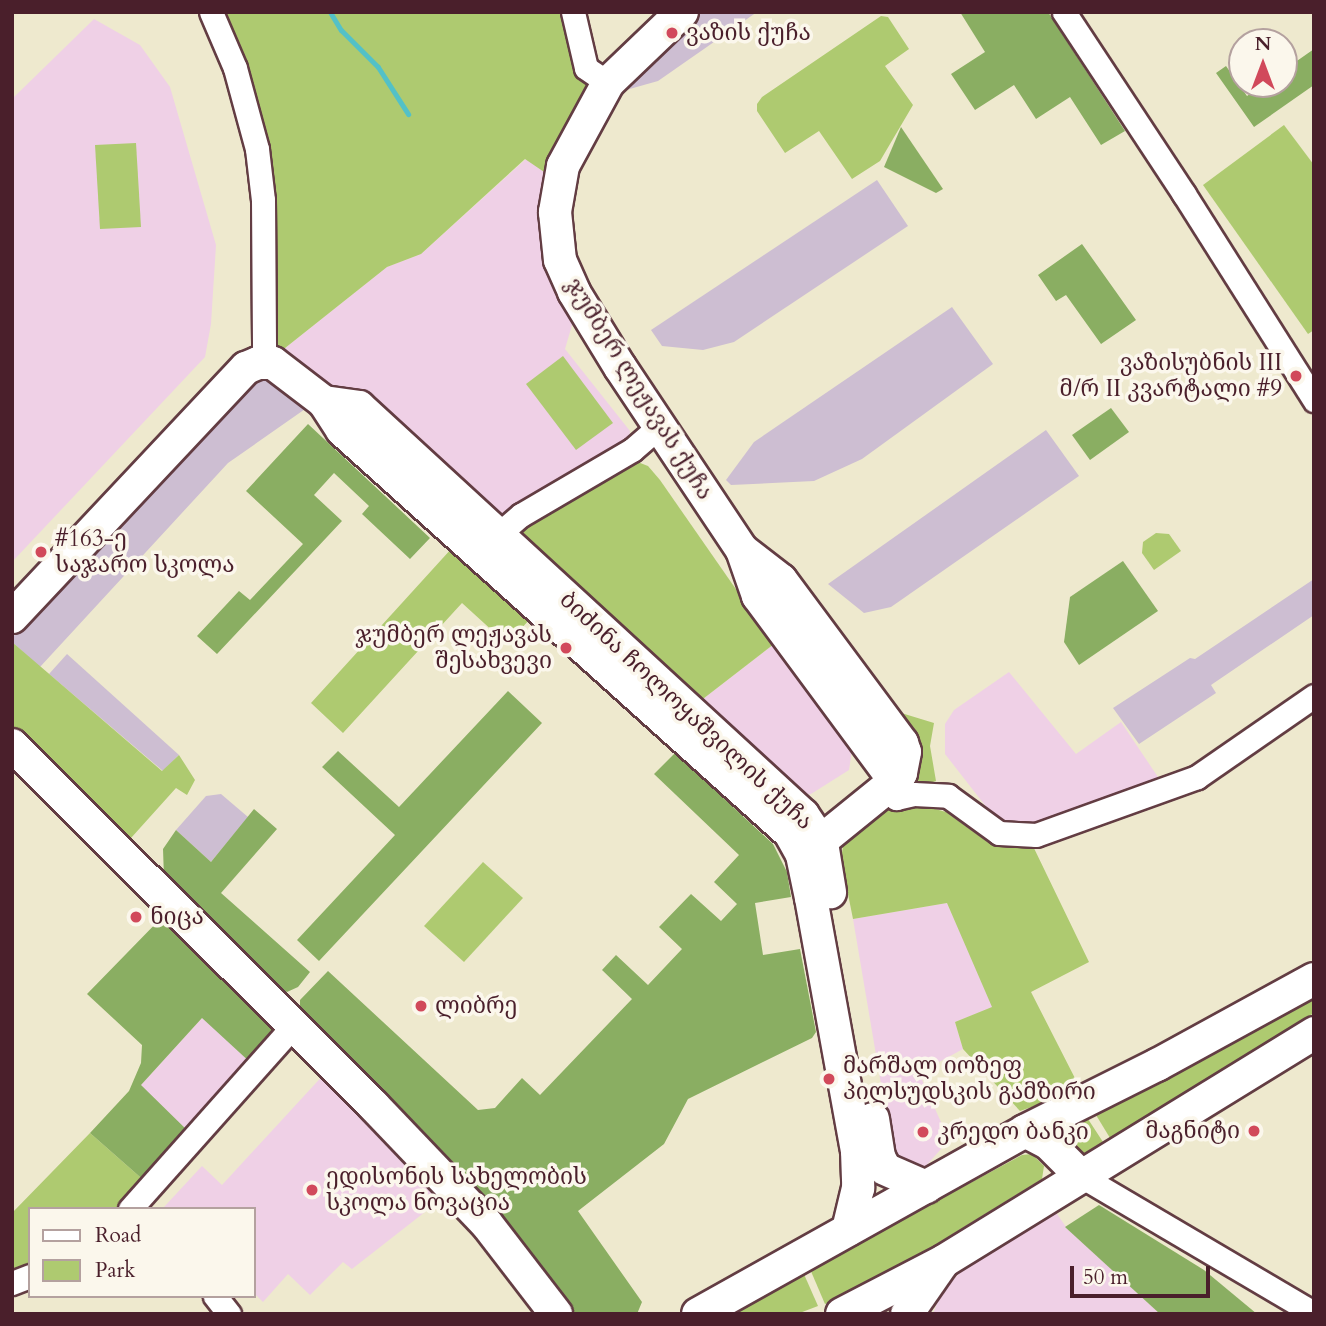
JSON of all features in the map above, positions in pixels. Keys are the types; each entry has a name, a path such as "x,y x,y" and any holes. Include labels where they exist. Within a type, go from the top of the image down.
{"street":[{"path":"211,12 235,68 257,149 263,200 264,350 273,363"},
{"path":"573,12 586,68 608,83"},
{"name":"ჯუმბერ ლეჟავას ქუჩა","path":"681,12 608,83 563,166 555,212 555,233 560,261 574,292 742,550 758,596 890,785"},
{"path":"1064,12 1184,194 1314,400"},
{"path":"12,617 246,368 258,363 273,363"},
{"name":"ბიძინა ჩოლოყაშვილის ქუჩა","path":"273,363 324,402 359,407 591,638 679,718 803,815 879,1157 885,1169 926,1187"},
{"path":"502,549 521,515 632,450 660,426"},
{"path":"812,849 890,785 896,798 914,794 948,796 999,833 1036,835 1197,777 1314,696"},
{"path":"12,745 294,1024 486,1223 556,1314"},
{"name":"ბიძინა ჩოლოყაშვილის ქუჩა","path":"812,849 858,1151 860,1174 848,1230"},
{"path":"698,1314 1026,1131 1157,1065 1314,979"},
{"path":"132,1207 294,1024"},
{"path":"842,1314 944,1261 1314,1033"},
{"path":"1026,1131 1048,1143 1081,1176 1310,1305"},
{"path":"907,1314 944,1261"},
{"path":"723,1314 723,1310 746,1287"},
{"path":"217,1298 229,1314"}],"shaded area":[{"path":"693,12 757,12 658,81 626,90 615,82"},
{"path":"94,19 140,45 170,87 216,245 211,324 205,357 12,562 12,99"},
{"path":"526,159 547,174 575,315 565,349 630,431 629,440 502,529 275,356 387,267 421,254"},
{"path":"877,180 908,226 734,342 703,350 662,346 651,330"},
{"path":"952,307 993,364 862,459 814,481 731,485 726,480 754,442"},
{"path":"272,377 308,407 228,463 40,667 12,642 12,638 189,441 249,379"},
{"path":"1046,430 1079,476 891,607 864,613 828,584"},
{"path":"1314,579 1314,615 1211,685 1216,693 1139,744 1113,708 1190,658 1195,659"},
{"path":"774,644 852,750 849,770 811,794 799,796 699,702"},
{"path":"67,654 179,755 163,771 49,674"},
{"path":"1009,672 1076,754 1121,722 1162,783 1005,831 945,754 945,724 954,710"},
{"path":"221,794 248,817 211,862 176,830 206,796"},
{"path":"947,903 993,1007 955,1022 963,1049 919,1073 949,1140 925,1167 914,1168 893,1155 853,919"},
{"path":"203,1017 252,1064 191,1134 140,1086"},
{"name":"ედისონის სახელობის სკოლა ნოვაცია","path":"327,1071 448,1194 352,1269 343,1262 310,1295 288,1274 263,1302 256,1295 256,1207 164,1207 202,1166 222,1185"},
{"path":"1055,1211 1066,1227 1160,1314 933,1314 940,1295 969,1262"}],"green space":[{"path":"217,12 567,12 589,88 547,174 525,159 421,254 387,267 275,356 271,248"},
{"path":"960,12 1048,12 1125,131 1101,145 1070,97 1036,119 1014,85 975,110 951,74 985,52"},
{"path":"881,16 888,17 909,49 885,66 913,105 880,161 852,179 819,131 785,153 757,111 757,104 762,97"},
{"path":"1314,49 1314,85 1298,96 1298,60"},
{"path":"1226,66 1228,69 1228,90 1216,73"},
{"path":"1234,98 1295,98 1254,127"},
{"path":"1284,125 1314,165 1314,330 1308,334 1203,185"},
{"path":"901,127 943,189 936,193 884,167"},
{"path":"136,143 141,227 100,229 95,145"},
{"path":"1082,244 1136,320 1101,344 1066,295 1056,301 1038,275"},
{"path":"563,356 613,423 576,450 526,384"},
{"path":"1111,408 1129,432 1090,460 1072,435"},
{"path":"308,424 430,538 410,559 362,514 369,506 334,473 314,495 342,521 217,654 197,636 239,591 250,600 303,544 246,491"},
{"path":"635,461 648,466 660,480 774,644 699,702 517,535 530,518"},
{"path":"1156,533 1169,534 1181,551 1154,570 1142,553 1143,542"},
{"path":"452,548 530,619 507,644 462,603 343,733 311,703"},
{"path":"1123,561 1158,611 1079,665 1064,642 1070,597"},
{"path":"12,642 162,771 179,755 195,780 187,795 176,788 131,838 12,725"},
{"path":"508,691 542,723 319,961 297,940 395,835 322,767 338,751 399,807"},
{"path":"898,712 934,723 930,746 936,781 910,789"},
{"path":"675,753 773,844 787,872 791,897 755,903 763,955 800,949 816,1032 812,1038 688,1099 664,1144 578,1211 642,1302 637,1314 570,1314 300,1010 300,1000 328,971 478,1110 495,1108 522,1078 540,1095 632,999 602,970 616,955 648,985 682,949 659,927 691,894 721,921 737,904 714,882 739,855 654,774"},
{"path":"928,807 946,812 993,846 1014,846 1031,842 1089,962 1031,992 1081,1090 1020,1111 963,1049 955,1022 992,1007 947,903 853,919 841,859 844,840 884,808"},
{"path":"254,809 277,829 221,893 310,972 298,987 287,992 251,970 164,878 163,849 176,830 211,862"},
{"path":"483,862 523,898 464,962 424,926"},
{"path":"165,914 283,1029 252,1064 202,1018 141,1085 191,1134 148,1184 90,1133 129,1091 141,1063 142,1045 87,994"},
{"path":"1314,997 1314,1013 1110,1138 1096,1115"},
{"path":"1088,1119 1103,1142 1075,1159 1072,1144 1062,1133"},
{"path":"90,1133 148,1184 125,1207 28,1207 28,1264 12,1272 12,1213"},
{"path":"1032,1154 1044,1166 1042,1179 862,1290 825,1304 810,1269 1022,1155"},
{"path":"1099,1205 1204,1270 1257,1314 1160,1314 1065,1227"},
{"path":"803,1272 818,1306 797,1314 735,1314 736,1308"}],"waterway":[{"path":"330,12 341,30 378,67 408,114"}],"place":[{"name":"ვაზის ქუჩა","path":"672,33"},
{"name":"ვაზისუბნის III მ/რ II კვარტალი #9","path":"1296,376"},
{"name":"#163-ე საჯარო სკოლა","path":"41,552"},
{"name":"ჯუმბერ ლეჟავას შესახვევი","path":"566,648"},
{"name":"ნიცა","path":"136,917"},
{"name":"ლიბრე","path":"421,1006"},
{"name":"მარშალ იოზეფ პილსუდსკის გამზირი","path":"829,1079"},
{"name":"მაგნიტი","path":"1254,1131"},
{"name":"კრედო ბანკი","path":"923,1132"},
{"name":"ედისონის სახელობის სკოლა ნოვაცია","path":"312,1190"}]}
